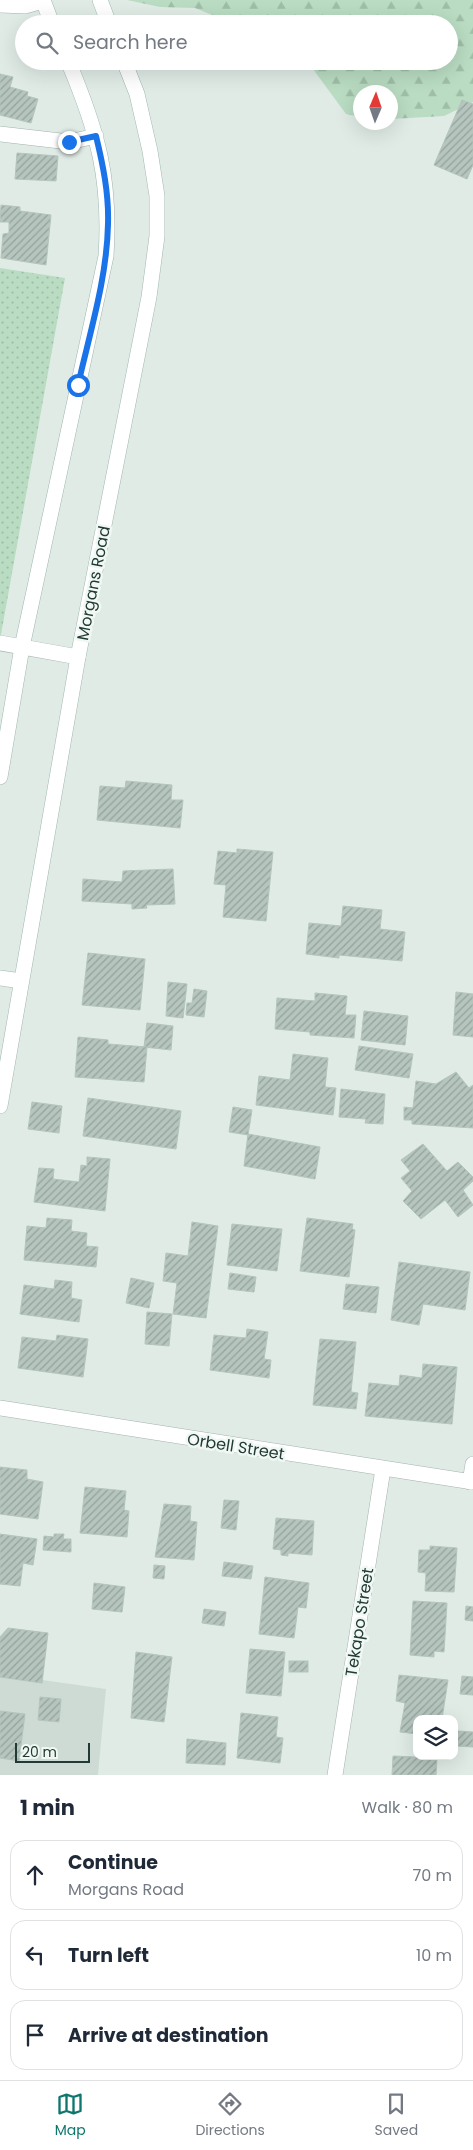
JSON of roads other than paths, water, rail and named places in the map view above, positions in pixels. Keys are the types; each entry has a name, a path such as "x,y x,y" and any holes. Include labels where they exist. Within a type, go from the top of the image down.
{"street":[{"path":"100,0 106,15"},
{"path":"0,5 25,6 43,1 48,15"},
{"path":"0,777 22,647 106,256 108,222 104,170 88,107 72,70"},
{"name":"Morgans Road","path":"0,1106 78,657 150,297 157,236 157,196 150,151 136,94 127,70"},
{"path":"0,134 69,142 96,136"},
{"path":"0,643 78,657"},
{"path":"0,978 21,981"},
{"name":"Orbell Street","path":"0,1408 471,1482"},
{"path":"471,1482 473,1464"},
{"name":"Tekapo Street","path":"335,1775 383,1469"}]}
